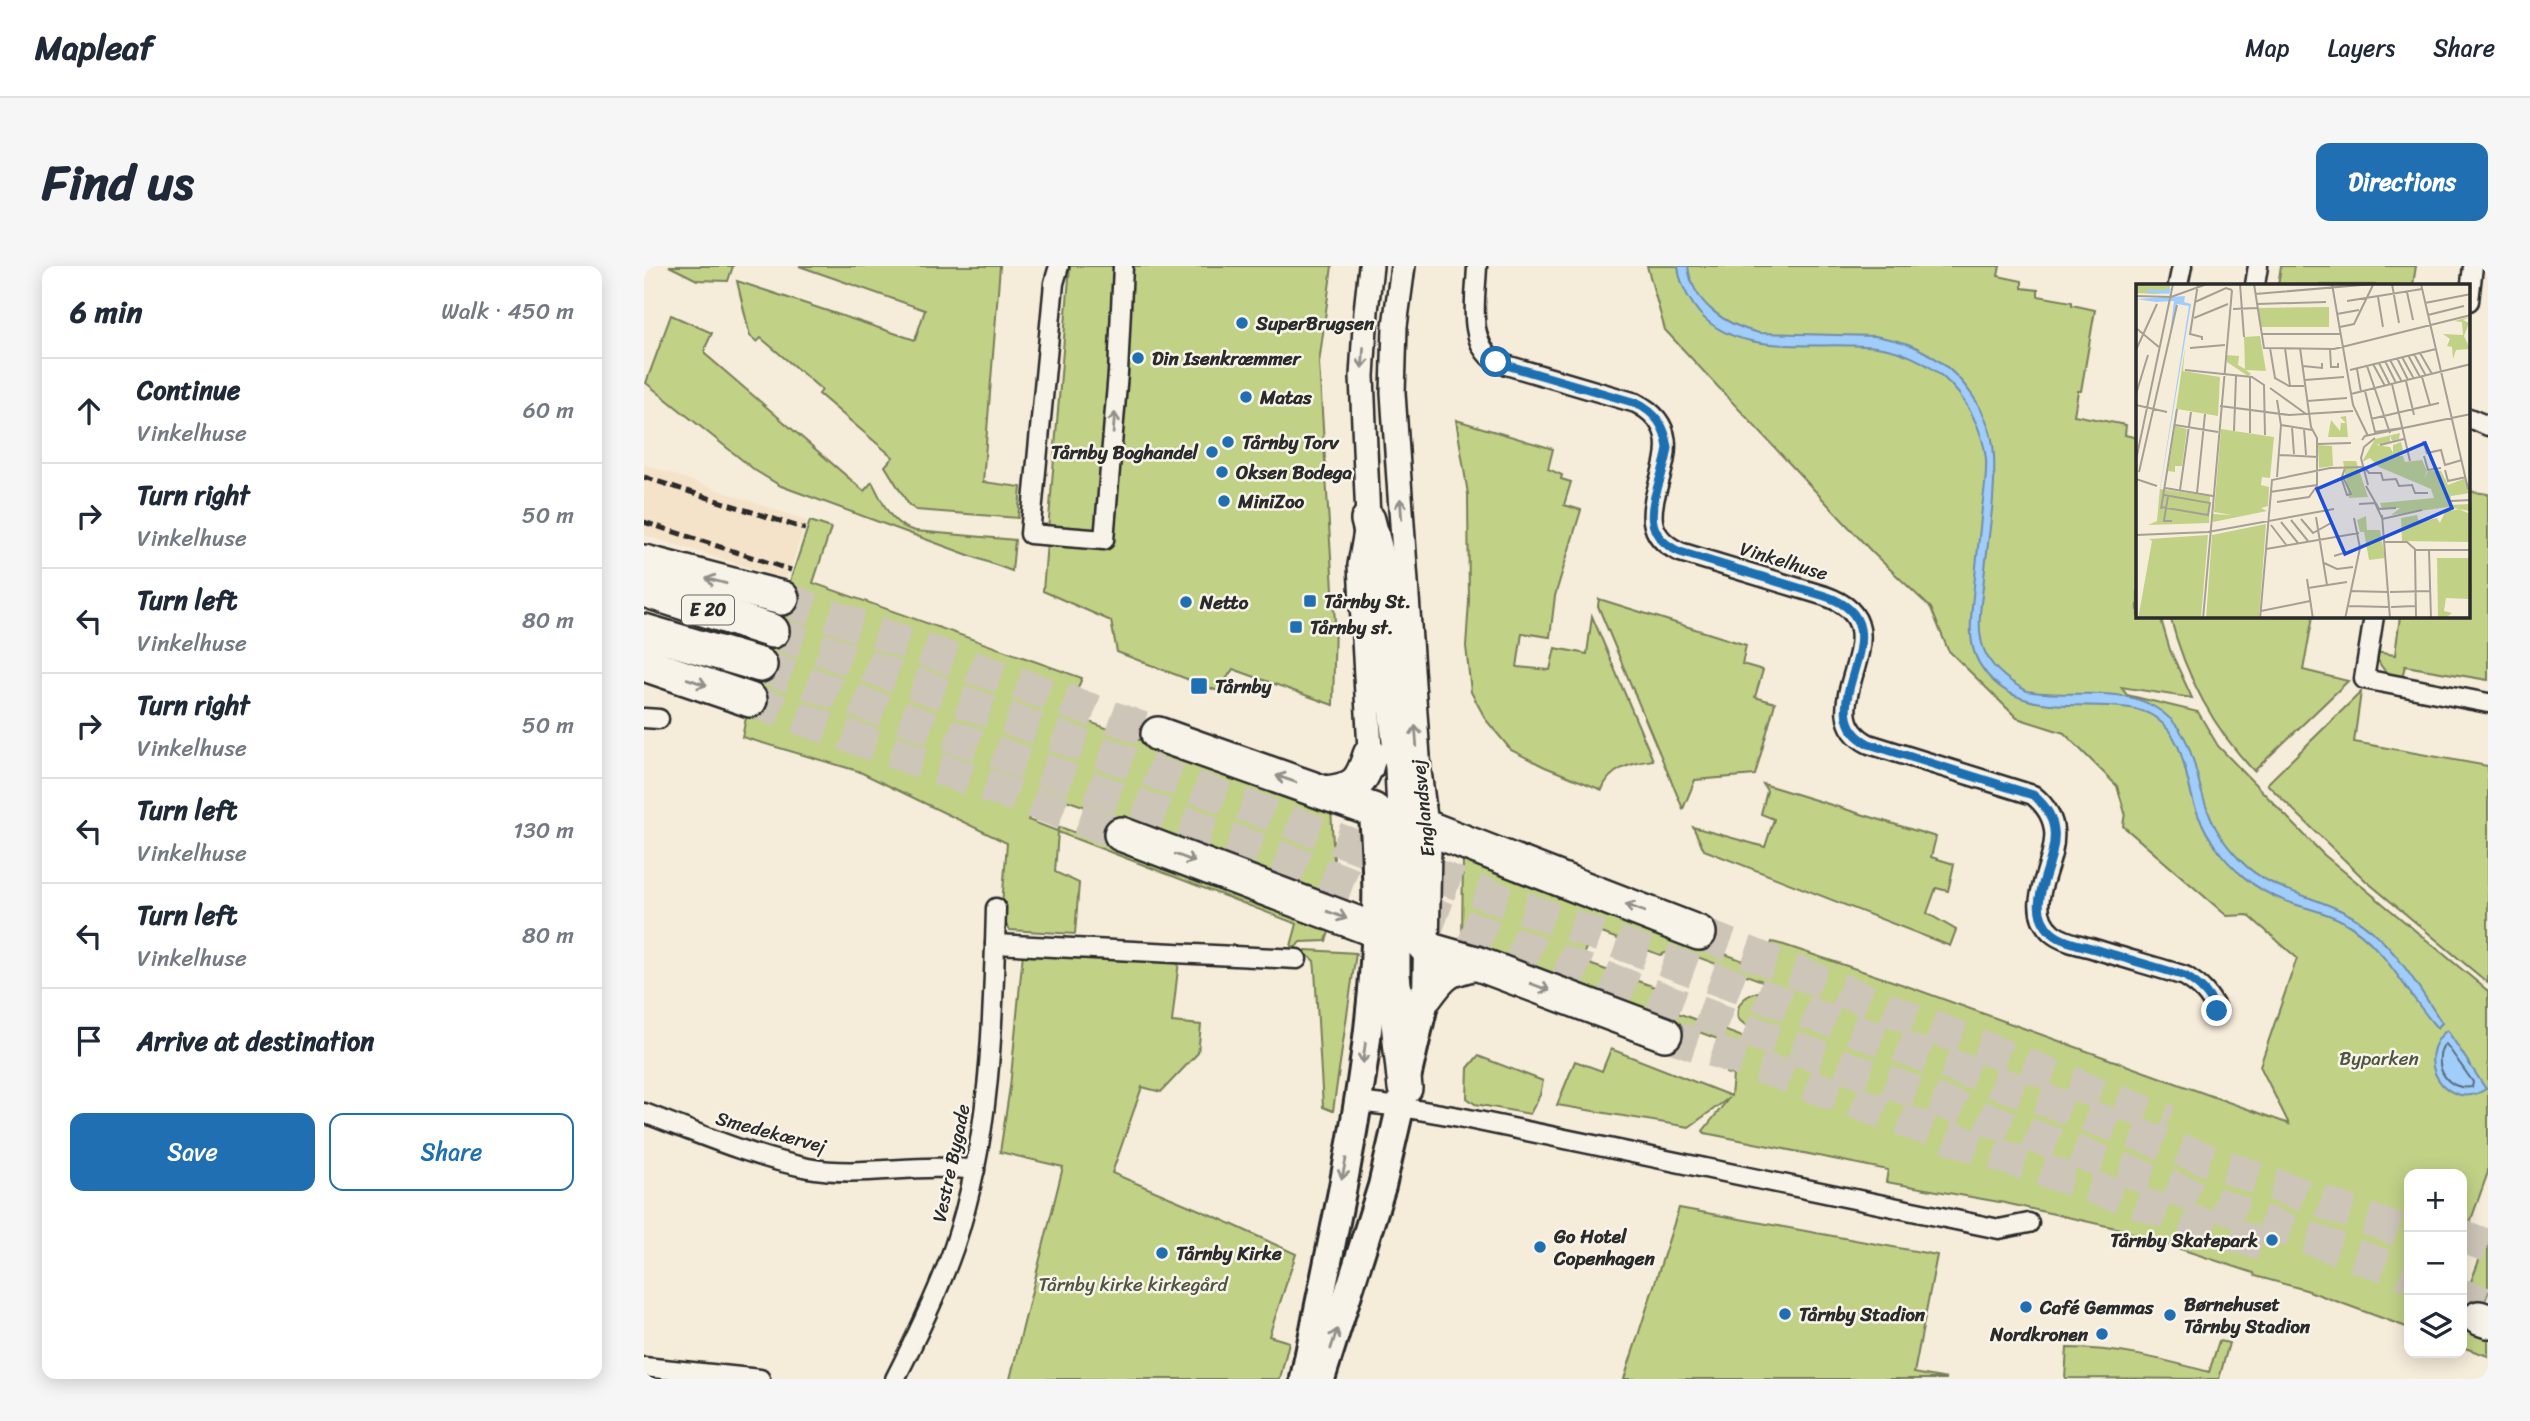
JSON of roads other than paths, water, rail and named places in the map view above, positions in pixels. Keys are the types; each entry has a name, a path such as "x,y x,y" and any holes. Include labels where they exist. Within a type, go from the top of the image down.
{"highway":[{"path":"1368,520 1379,563 1402,768 1402,919 1393,975 1403,1098"},
{"path":"644,562 782,598"},
{"name":"E 20","path":"644,590 772,631"},
{"name":"E 20","path":"644,631 760,665"},
{"path":"644,664 750,700"},
{"path":"1158,734 1373,810 1401,835 1699,933"},
{"path":"1325,793 1340,792 1355,785 1363,777 1370,755"},
{"path":"1121,834 1402,919 1427,949 1476,963 1664,1034"},
{"path":"1426,996 1439,977 1451,969 1476,963"}],"main road":[{"path":"1304,1379 1357,1102 1371,1004 1402,919"},
{"path":"1321,1379 1382,1186 1426,996 1427,949"}],"street":[{"path":"1059,266 1054,283 1031,534 1104,540 1118,373 1123,266"},
{"path":"1371,266 1362,376 1368,520 1360,565 1373,810"},
{"name":"Englandsvej","path":"1401,835 1419,771 1393,393 1395,326 1403,266"},
{"name":"Vinkelhuse","path":"1477,266 1475,329 1478,343 1485,355 1496,362 1636,403 1656,416 1662,425 1668,448 1651,516 1660,539 1680,552 1825,596 1847,607 1860,626 1862,638 1846,702 1847,723 1852,732 1869,744 2033,795 2049,811 2055,831 2055,842 2039,905 2046,925 2062,939 2185,976 2201,986 2217,1011"},
{"path":"2178,284 2182,266"},
{"path":"2255,284 2258,266"},
{"path":"2470,292 2473,266"},
{"path":"2470,418 2488,426"},
{"path":"2374,618 2364,679 2488,703"},
{"name":"Vestre Bygade","path":"895,1379 928,1314 954,1246 975,1170 992,1057 996,908"},
{"path":"995,944 1297,959"},
{"path":"1357,1102 1403,1098 1459,1117 1999,1228 2029,1223"},
{"name":"Smedekærvej","path":"644,1114 742,1149 808,1168 856,1171 947,1166 975,1170"},
{"path":"644,1367 760,1379"}],"water":[{"path":"1678,266 1688,266 1696,291 1712,310 1746,329 1759,333 1875,336 1916,347 1948,368 1980,408 1992,439 1993,501 1980,621 1983,647 1995,668 2027,691 2124,696 2153,706 2167,716 2185,738 2209,813 2220,835 2235,854 2251,870 2276,885 2331,906 2360,921 2400,961 2442,1023 2437,1028 2394,970 2357,931 2335,918 2273,896 2254,885 2229,863 2215,846 2200,819 2176,742 2156,718 2127,708 2036,702 2020,698 1991,679 1975,655 1971,630 1986,459 1977,425 1951,385 1920,361 1885,348 1777,344 1730,335 1710,323 1694,306 1683,287"},
{"path":"2447,1030 2486,1089 2472,1095 2458,1094 2447,1089 2438,1080 2432,1055 2437,1042"}],"tunnel":[{"path":"782,598 1158,734"},
{"path":"772,631 2404,1232"},
{"path":"760,665 2404,1273"},
{"path":"750,700 1121,834"},
{"path":"1699,933 2169,1121"},
{"path":"1665,1034 1984,1150 2266,1246"},
{"path":"2467,1238 2488,1246"},
{"path":"2467,1297 2484,1303"}],"railway":[{"path":"644,477 805,529"},
{"path":"644,522 791,570"}],"place":[{"name":"SuperBrugsen","path":"1242,323"},
{"name":"Din Isenkræmmer","path":"1138,358"},
{"name":"Matas","path":"1246,397"},
{"name":"Tårnby Torv","path":"1228,442"},
{"name":"Tårnby Boghandel","path":"1212,452"},
{"name":"Oksen Bodega","path":"1222,472"},
{"name":"MiniZoo","path":"1224,501"},
{"name":"Tårnby St.","path":"1310,601"},
{"name":"Netto","path":"1186,602"},
{"name":"Tårnby st.","path":"1296,627"},
{"name":"Tårnby","path":"1199,686"},
{"name":"Tårnby Skatepark","path":"2272,1240"},
{"name":"Go Hotel Copenhagen","path":"1540,1247"},
{"name":"Tårnby Kirke","path":"1162,1253"},
{"name":"Café Gemmas","path":"2026,1307"},
{"name":"Tårnby Stadion","path":"1785,1314"},
{"name":"Børnehuset Tårnby Stadion","path":"2170,1315"},
{"name":"Nordkronen","path":"2102,1334"}],"park label":[{"name":"Byparken","path":"2379,1058"},
{"name":"Tårnby kirke kirkegård","path":"1133,1284"}]}
